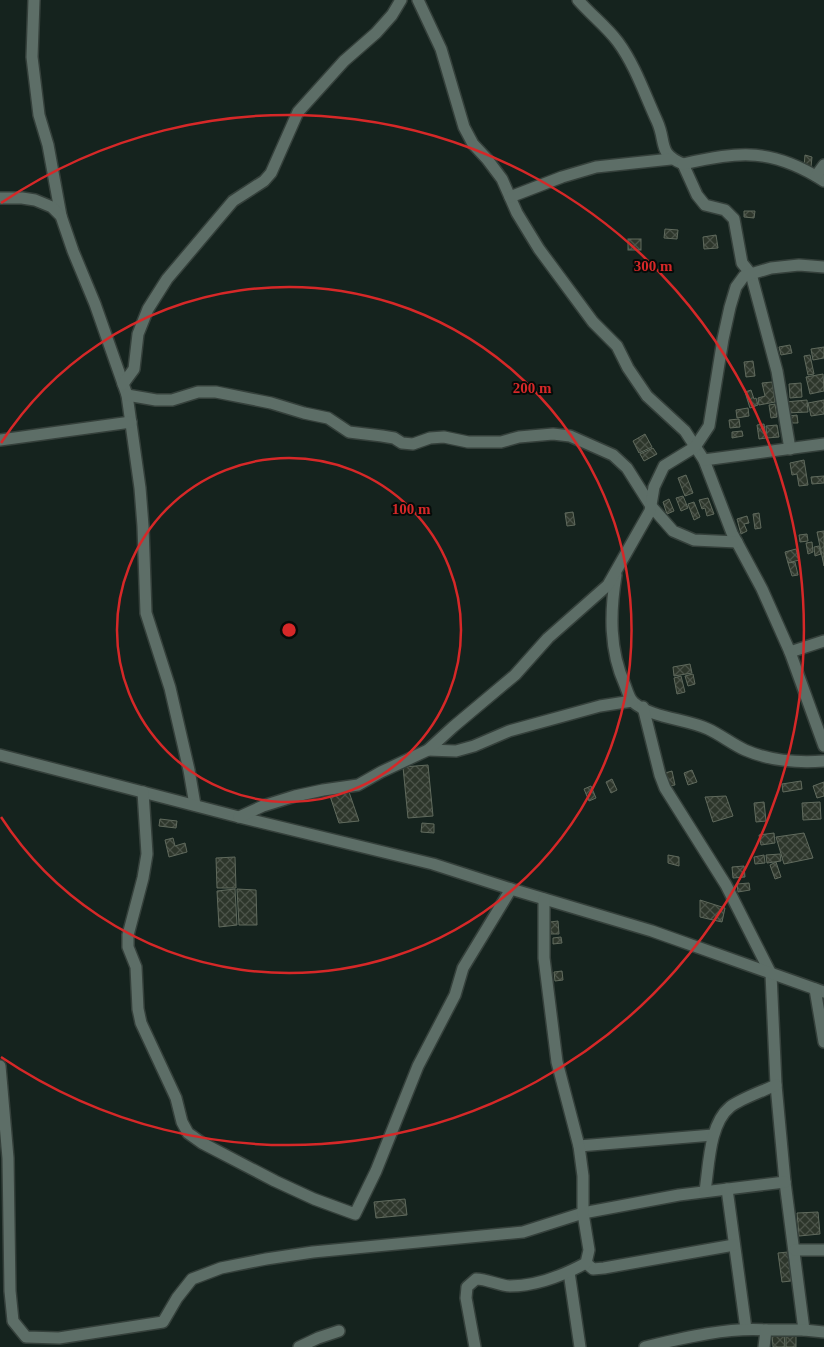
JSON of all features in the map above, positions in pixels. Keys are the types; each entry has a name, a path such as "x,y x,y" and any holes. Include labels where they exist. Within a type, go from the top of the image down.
{"street":[{"path":"34,0 32,57 39,115 48,145 61,216 72,251 95,304 127,395 143,526 146,613 170,688 195,805"},
{"path":"123,384 134,369 138,334 148,309 167,279 233,201 264,182 271,173 298,112 344,61 376,33 392,15 401,0"},
{"path":"418,0 441,49 464,127 474,144 502,179 517,213 539,249 593,322 617,346 628,368 647,396 684,430 704,460 737,542 762,589 790,652 824,746"},
{"path":"578,0 606,26 628,57 658,125 667,154 671,159"},
{"path":"510,198 562,177 596,167 671,159 683,164 721,155 757,155 800,167 820,179 824,164"},
{"path":"683,164 697,195 705,204 726,210 734,218 742,263 751,274 777,371 790,449"},
{"path":"0,198 35,200 52,207 61,216"},
{"path":"239,817 263,806 295,796 358,785 428,750 515,675 548,638 608,585 650,512 654,487 664,466 695,447 709,426 723,338 730,307 736,287 744,276 772,268 790,266 824,267"},
{"path":"127,395 156,400 172,400 198,392 232,395 328,418 350,432 394,438 402,443 414,444 430,438 444,437 474,442 501,442 519,437 553,434 570,436 613,456 627,468 651,506 673,531 694,540 737,542"},
{"path":"0,440 131,422"},
{"path":"704,460 824,444"},
{"path":"617,571 612,620 614,649 618,671 632,701 672,719 707,729 745,750 771,758 800,762 824,761"},
{"path":"790,652 824,641"},
{"path":"428,750 456,752 510,731 600,706 632,701"},
{"path":"642,707 665,788 726,885 771,974 776,1085 785,1182 804,1330"},
{"path":"0,755 239,817 433,864 544,900 652,931 820,991 824,1042"},
{"path":"143,792 147,854 128,936 128,947 136,967 138,1009 141,1023 176,1098 182,1122 188,1133 202,1143 275,1181 314,1199 355,1214 376,1172 418,1066 456,995 463,968 511,889"},
{"path":"475,1347 466,1298 467,1287 476,1280 486,1280 508,1286 526,1285 569,1272 586,1263 589,1250 583,1213 583,1176 579,1146 557,1062 544,958 544,900"},
{"path":"0,1066 8,1158 10,1291 13,1320 26,1337 59,1338 162,1322 192,1279 221,1268 313,1252 523,1232 583,1213 679,1194 785,1182"},
{"path":"705,1191 713,1135 719,1119 730,1107 776,1085"},
{"path":"579,1146 713,1135"},
{"path":"727,1189 746,1329"},
{"path":"586,1263 593,1269 604,1268 734,1245"},
{"path":"795,1250 824,1250"},
{"path":"569,1272 580,1347"},
{"path":"645,1347 683,1343 746,1329 824,1332"},
{"path":"764,1347 766,1330"},
{"path":"299,1347 339,1331"}],"building":[{"path":"805,155 812,157 811,167 804,167"},
{"path":"744,211 755,211 754,218 744,217"},
{"path":"665,229 678,230 677,239 664,238"},
{"path":"716,235 718,248 704,249 703,237"},
{"path":"628,239 641,239 641,250 628,250"},
{"path":"790,345 792,353 781,355 779,347"},
{"path":"824,347 824,358 813,360 811,349"},
{"path":"810,355 814,374 808,375 804,356"},
{"path":"753,361 755,376 746,377 744,362"},
{"path":"823,374 824,391 810,394 806,377"},
{"path":"772,382 775,402 759,405 758,398 765,396 762,383"},
{"path":"801,383 802,397 790,398 789,384"},
{"path":"751,390 758,405 750,408 745,392"},
{"path":"807,400 808,412 787,413 786,402"},
{"path":"824,400 824,414 811,416 808,403"},
{"path":"775,404 777,417 771,418 769,405"},
{"path":"748,408 749,416 737,418 736,410"},
{"path":"797,415 798,423 789,423 789,416"},
{"path":"739,419 740,427 730,428 729,420"},
{"path":"764,424 766,438 759,439 757,425"},
{"path":"777,425 779,437 767,438 766,426"},
{"path":"742,431 743,436 732,438 732,432"},
{"path":"645,434 652,447 639,453 633,441"},
{"path":"653,448 657,454 644,461 640,454"},
{"path":"804,460 808,485 799,486 797,474 792,475 790,463"},
{"path":"686,475 693,493 685,496 678,478"},
{"path":"824,476 824,483 812,484 811,477"},
{"path":"683,496 688,508 681,511 676,498"},
{"path":"708,498 714,514 707,516 705,508 702,509 699,500"},
{"path":"669,499 674,511 667,514 663,502"},
{"path":"694,502 700,517 694,520 688,504"},
{"path":"573,512 575,525 567,526 565,513"},
{"path":"759,513 761,528 755,529 753,514"},
{"path":"747,516 749,523 744,524 747,531 741,534 737,519"},
{"path":"824,531 824,566 817,532"},
{"path":"807,534 808,541 800,542 799,535"},
{"path":"812,542 813,552 808,554 806,543"},
{"path":"819,546 821,554 815,556 814,547"},
{"path":"796,549 799,560 788,563 785,552"},
{"path":"795,562 798,575 792,576 788,563"},
{"path":"690,664 692,673 674,676 673,667"},
{"path":"693,674 695,684 688,686 685,676"},
{"path":"681,676 685,692 677,694 674,678"},
{"path":"428,765 433,816 408,818 403,767"},
{"path":"692,770 697,782 688,785 684,773"},
{"path":"672,771 675,785 668,786 665,773"},
{"path":"612,779 617,790 611,793 606,782"},
{"path":"801,781 802,789 783,792 782,784"},
{"path":"824,782 824,796 817,798 813,786"},
{"path":"591,786 596,798 589,801 584,789"},
{"path":"349,792 359,821 339,823 330,796"},
{"path":"726,796 733,816 713,822 705,797"},
{"path":"764,802 766,821 756,822 754,803"},
{"path":"820,802 821,819 803,820 802,803"},
{"path":"160,819 177,821 176,828 159,826"},
{"path":"422,823 434,824 434,833 421,832"},
{"path":"774,833 775,843 761,845 759,835"},
{"path":"804,833 813,858 784,864 776,837"},
{"path":"173,838 175,846 185,843 187,852 169,857 165,840"},
{"path":"780,854 781,861 767,863 766,855"},
{"path":"668,855 679,857 679,866 668,863"},
{"path":"764,855 765,863 755,864 754,857"},
{"path":"235,857 236,888 217,888 216,858"},
{"path":"776,862 781,877 775,879 770,865"},
{"path":"744,866 745,877 733,878 732,867"},
{"path":"749,883 750,890 738,892 737,884"},
{"path":"235,889 237,925 219,927 217,891"},
{"path":"237,889 256,890 257,925 239,925"},
{"path":"700,900 725,908 722,922 700,917"},
{"path":"558,921 559,934 551,934 550,922"},
{"path":"561,937 562,943 553,944 553,938"},
{"path":"562,971 563,980 555,981 554,972"},
{"path":"405,1199 407,1215 376,1218 374,1202"},
{"path":"818,1212 820,1234 799,1236 797,1213"},
{"path":"788,1252 791,1281 782,1282 778,1253"},
{"path":"784,1333 785,1347 773,1347 772,1334"},
{"path":"786,1333 796,1333 796,1347 786,1347"}]}
